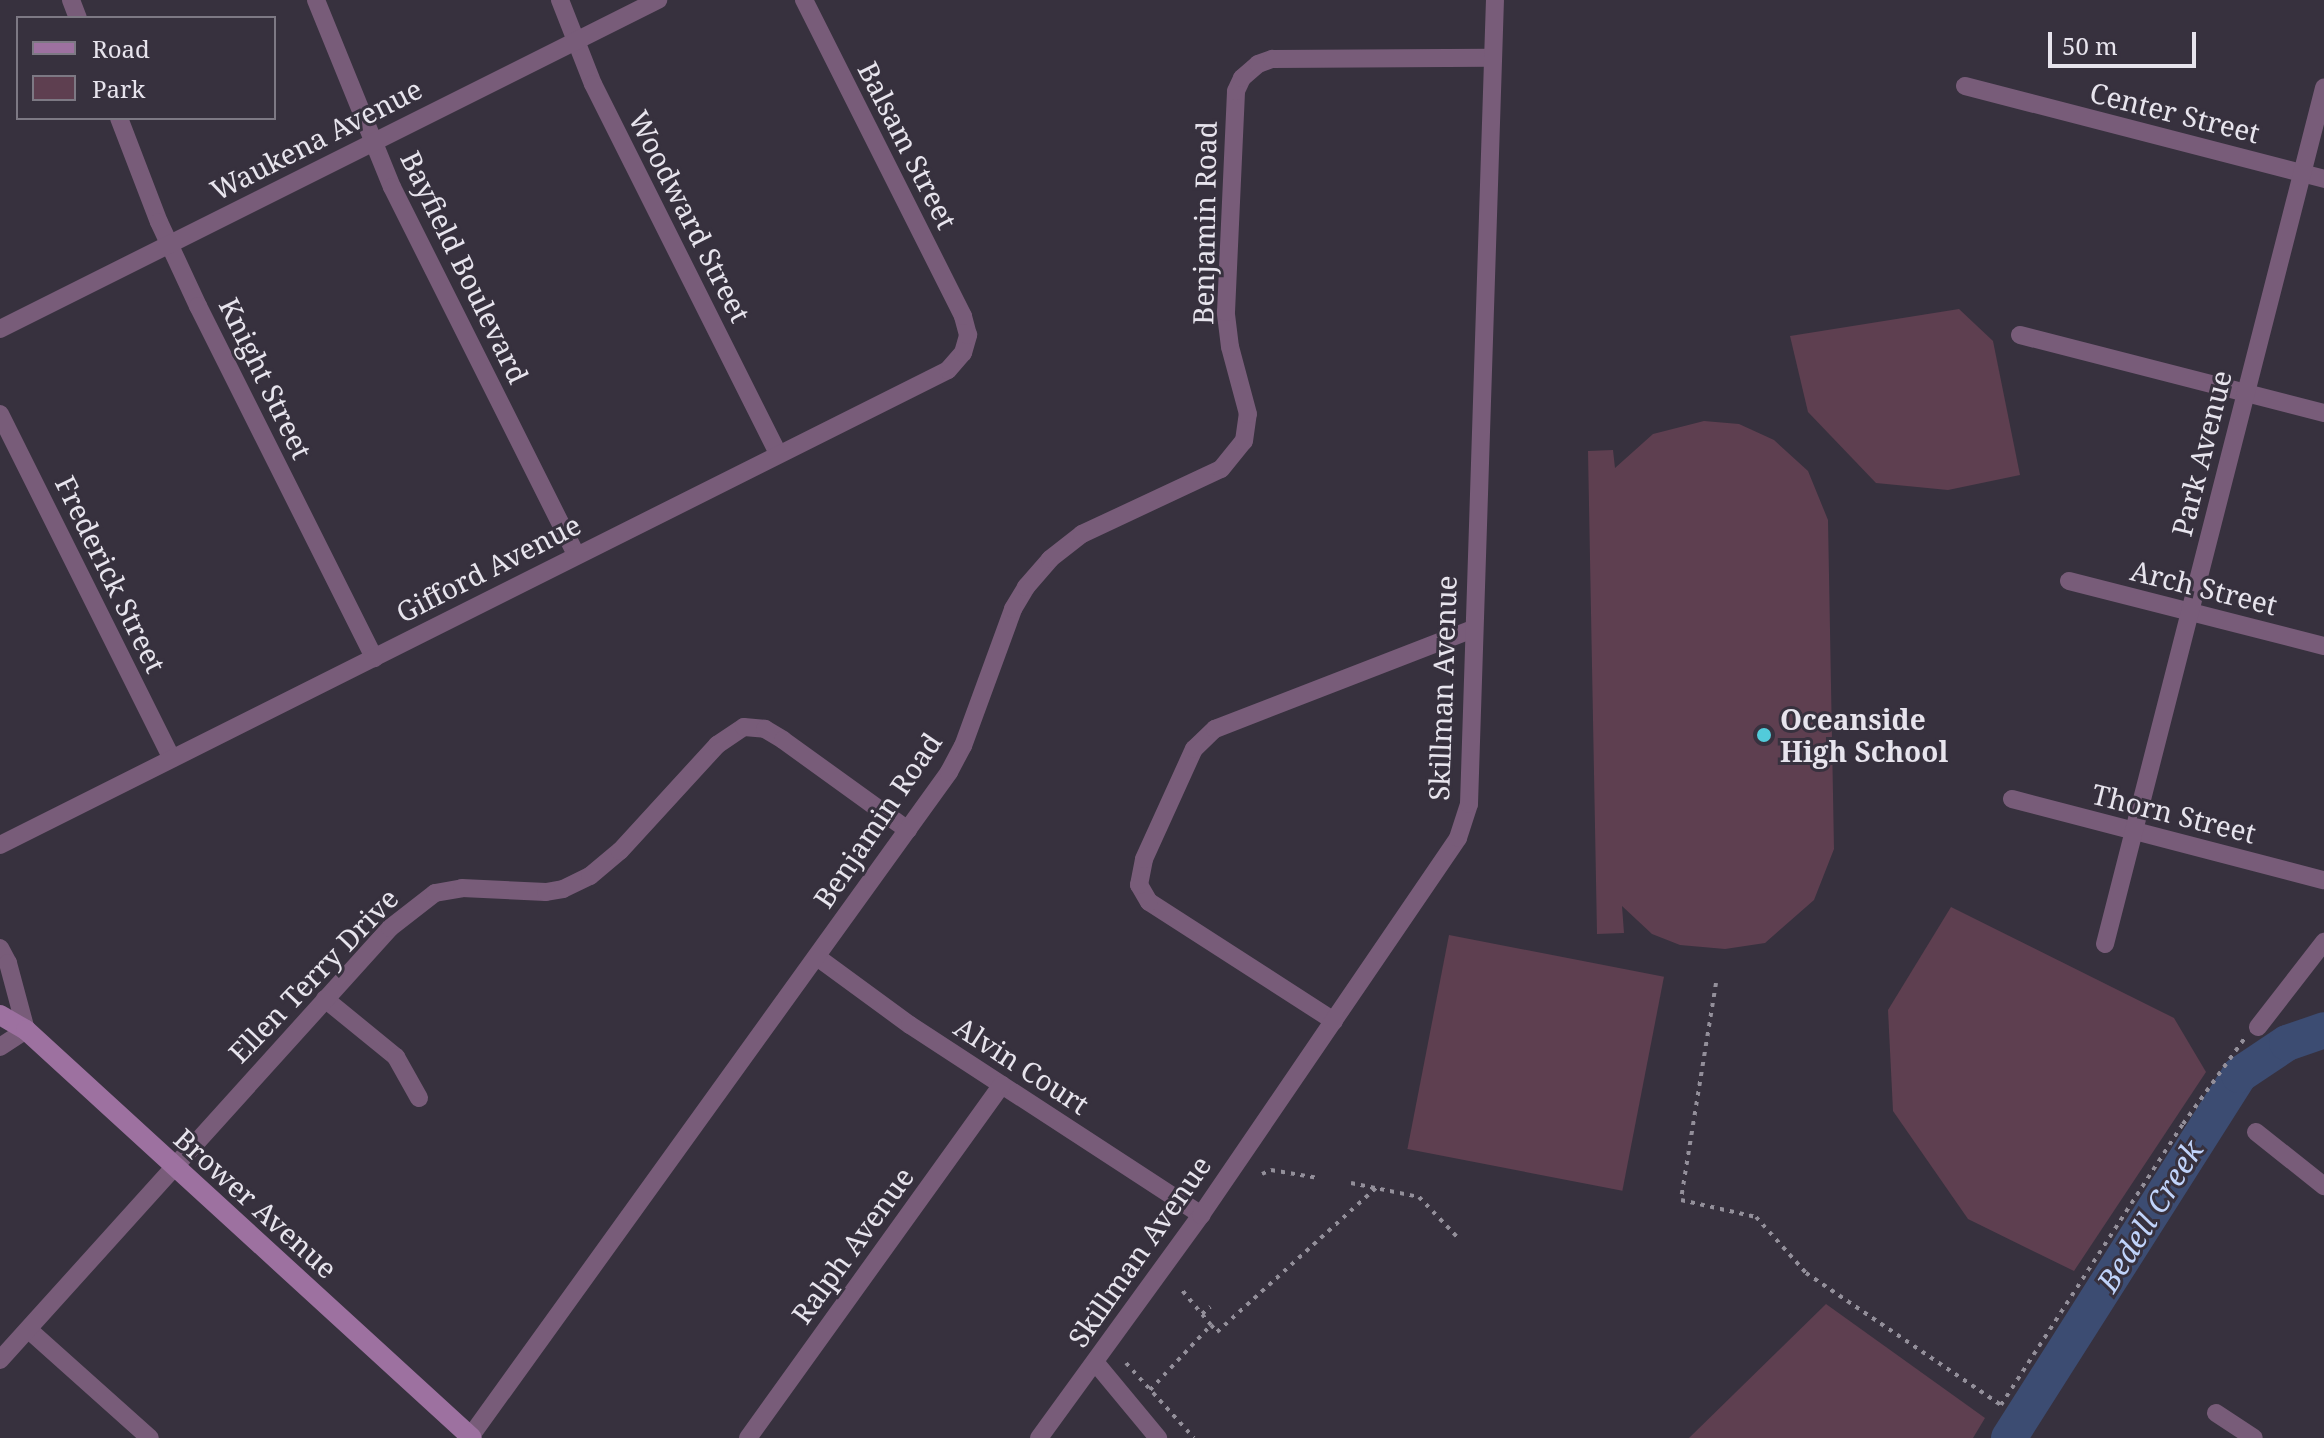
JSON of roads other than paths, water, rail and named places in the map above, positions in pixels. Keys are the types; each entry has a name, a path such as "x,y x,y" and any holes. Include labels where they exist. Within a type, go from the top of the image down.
{"main road":[{"name":"Brower Avenue","path":"0,1015 26,1030 471,1437"}],"street":[{"name":"Bayfield Boulevard","path":"316,0 392,187 576,554"},
{"name":"Woodward Street","path":"560,0 593,84 778,453"},
{"name":"Waukena Avenue","path":"0,329 658,0"},
{"name":"Balsam Street","path":"804,0 963,316"},
{"name":"Skillman Avenue","path":"1039,1438 1201,1215 1334,1021 1458,838 1469,804 1495,0"},
{"name":"Benjamin Road","path":"471,1437 908,830 963,746 1013,609 1042,568 1082,534 1221,469 1244,441 1248,414 1230,347 1226,312 1236,91 1242,78 1258,64 1272,59 1491,58"},
{"name":"Center Street","path":"1965,86 2324,179"},
{"name":"Park Avenue","path":"2105,944 2324,88"},
{"name":"Knight Street","path":"120,120 159,222 198,306 374,658"},
{"name":"Gifford Avenue","path":"0,845 948,370 963,353 968,335 963,316"},
{"path":"2020,335 2324,413"},
{"name":"Frederick Street","path":"0,414 172,759"},
{"name":"Arch Street","path":"2069,581 2324,646"},
{"path":"1334,1021 1149,902 1139,885 1144,859 1194,749 1215,729 1473,629"},
{"name":"Ellen Terry Drive","path":"0,1360 172,1165 390,928 435,893 462,888 546,892 563,889 590,876 620,851 717,745 744,727 765,729 783,740 908,830"},
{"name":"Thorn Street","path":"2012,799 2324,880"},
{"path":"2258,1027 2324,942"},
{"path":"0,948 8,963 26,1030 0,1047"},
{"name":"Alvin Court","path":"817,957 910,1025 1201,1215"},
{"path":"325,999 396,1057 419,1098"},
{"name":"Ralph Avenue","path":"748,1438 1002,1085"},
{"path":"2256,1132 2324,1186"},
{"path":"29,1330 150,1438"},
{"path":"1095,1362 1158,1438"},
{"path":"2216,1413 2248,1437"}],"water":[{"path":"2324,1018 2324,1042 2300,1047 2287,1043 2305,1021"}],"waterway":[{"name":"Bedell Creek","path":"2009,1438 2239,1075 2287,1043 2324,1030"}],"place":[{"name":"Oceanside High School","path":"1764,735"}]}
